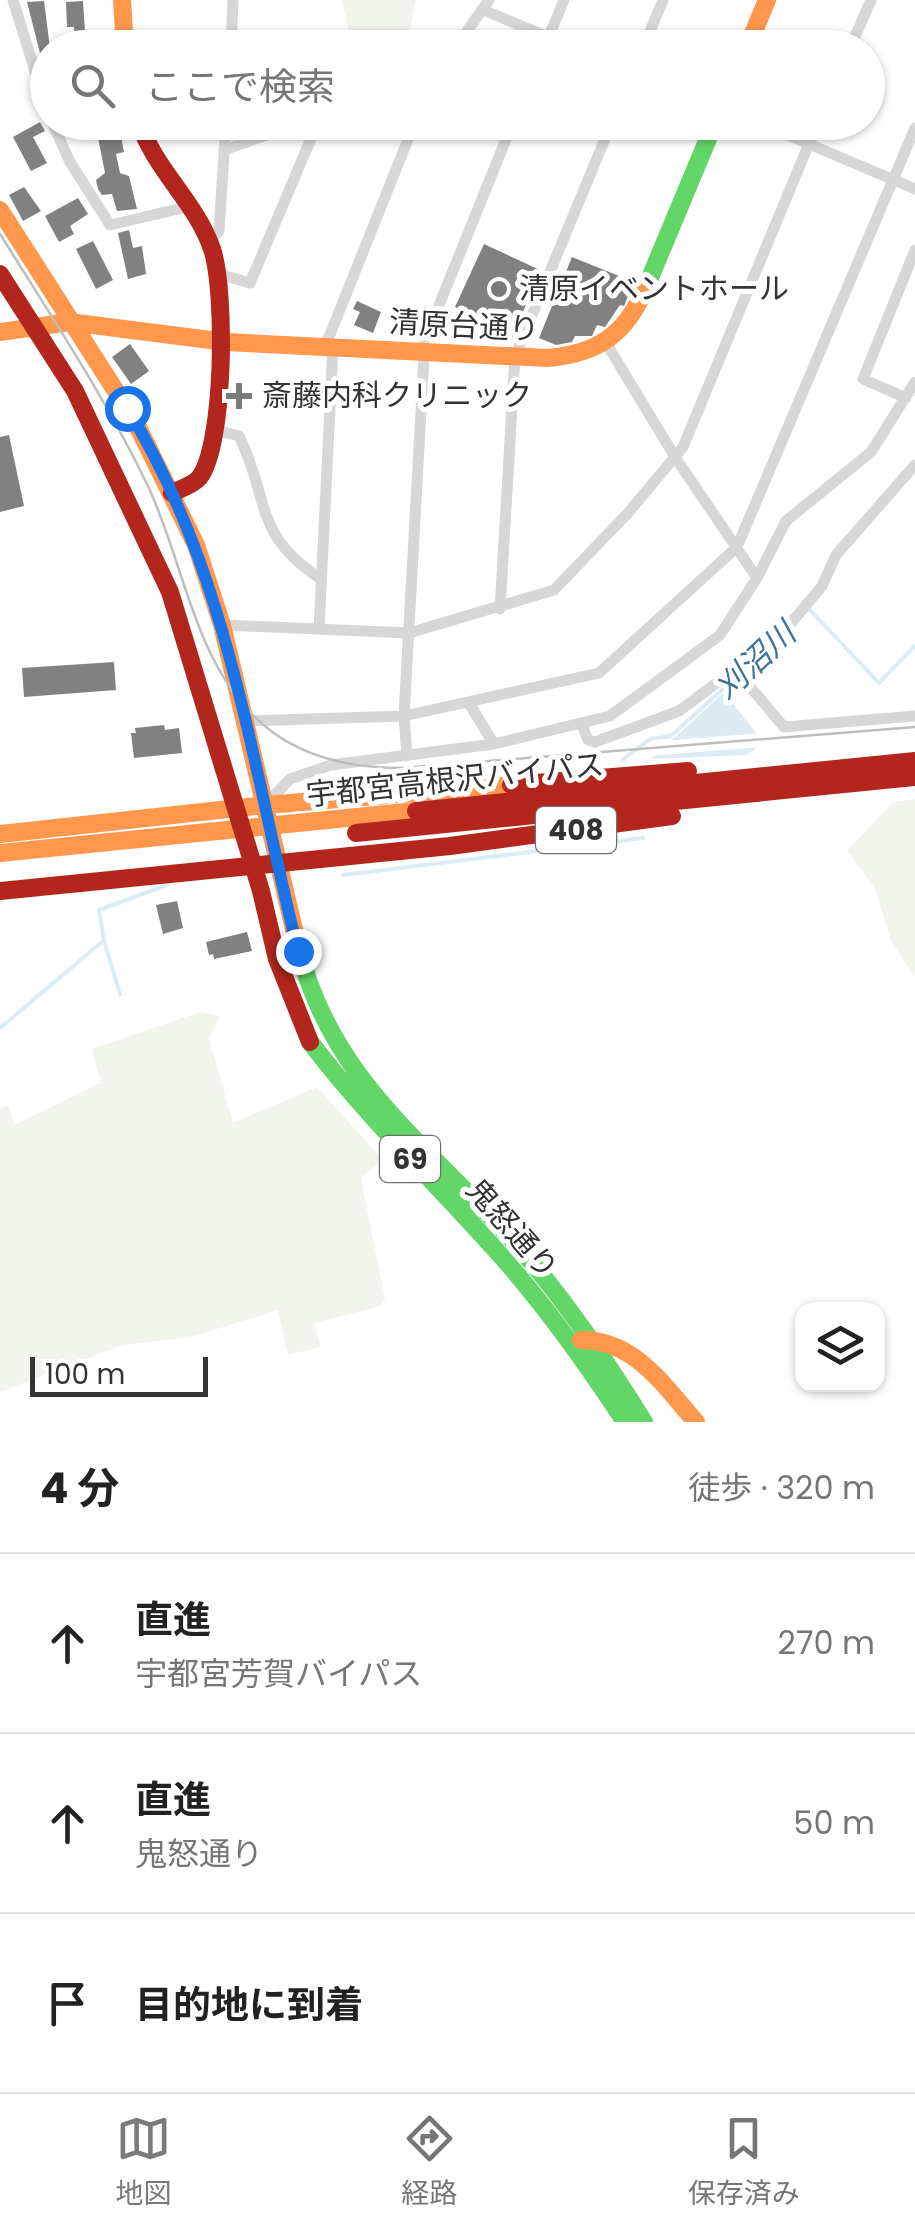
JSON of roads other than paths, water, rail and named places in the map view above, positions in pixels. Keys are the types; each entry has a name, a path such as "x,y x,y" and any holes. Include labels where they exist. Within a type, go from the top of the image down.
{"main road":[{"path":"122,0 124,30"},
{"path":"754,30 767,0"},
{"path":"145,140 149,152 191,206 210,241 226,309 226,342 203,473 172,493"},
{"path":"606,343 634,313 707,140"},
{"name":"69","path":"0,210 135,421 196,545 222,625 278,864"},
{"name":"69","path":"0,274 101,439 164,576 236,808"},
{"name":"清原台通り","path":"0,332 69,322 226,342 567,357 606,343"},
{"name":"宇都宮高根沢バイパス","path":"0,854 148,846 367,824 915,761"},
{"name":"408","path":"0,834 265,805 651,771 844,768"},
{"name":"宇都宮高根沢バイパス","path":"367,824 915,777"},
{"name":"408","path":"0,891 603,828 872,783"},
{"name":"鬼怒通り","path":"236,808 289,997 323,1064 363,1112 502,1257 572,1341 625,1422"},
{"name":"宇都宮高根沢バイパス","path":"0,869 148,846"},
{"name":"鬼怒通り","path":"278,864 310,988 336,1046 376,1100 514,1242 592,1338 644,1422"},
{"path":"572,1341 612,1341 628,1350 696,1422"}],"street":[{"path":"13,0 30,56"},
{"path":"232,30 234,0"},
{"path":"551,30 564,0"},
{"path":"650,30 662,0"},
{"path":"858,30 870,0"},
{"path":"467,30 486,5 527,30"},
{"path":"244,722 404,716 470,705 600,673 737,546 915,128"},
{"path":"60,140 110,226 191,206"},
{"path":"210,241 218,231 225,140"},
{"path":"224,150 252,140"},
{"path":"219,274 250,283 310,140"},
{"path":"319,630 329,347 408,140"},
{"path":"407,756 404,716 427,330 506,140"},
{"path":"500,609 515,356 605,140"},
{"path":"800,140 915,190"},
{"path":"222,625 409,633 554,590 675,457 702,402 811,140"},
{"path":"906,398 862,380 915,250"},
{"path":"606,343 675,457 757,578"},
{"path":"265,805 298,775 331,766 494,744 610,716 720,636 757,578 786,521 870,452 915,382"},
{"path":"212,429 239,436 268,526 300,565 322,579"},
{"path":"581,723 588,740 602,740 679,711 738,673 797,616 822,586 836,555 915,464"},
{"path":"738,673 784,727 915,716"},
{"path":"470,705 494,744"}],"waterway":[{"name":"刈沼川","path":"808,608 879,683 915,646"},
{"name":"刈沼川","path":"759,658 796,624"},
{"name":"刈沼川","path":"622,760 650,739 671,736 752,663"},
{"name":"刈沼川","path":"343,875 643,838"},
{"name":"刈沼川","path":"120,994 99,910 167,885"},
{"path":"0,1028 103,941"}],"tram line":[{"path":"0,234 131,452 159,512 214,660 249,711 264,726 299,748 359,765 401,768 915,727"}],"place":[{"name":"清原イベントホール","path":"499,289"},
{"name":"斎藤内科クリニック","path":"239,396"}]}
